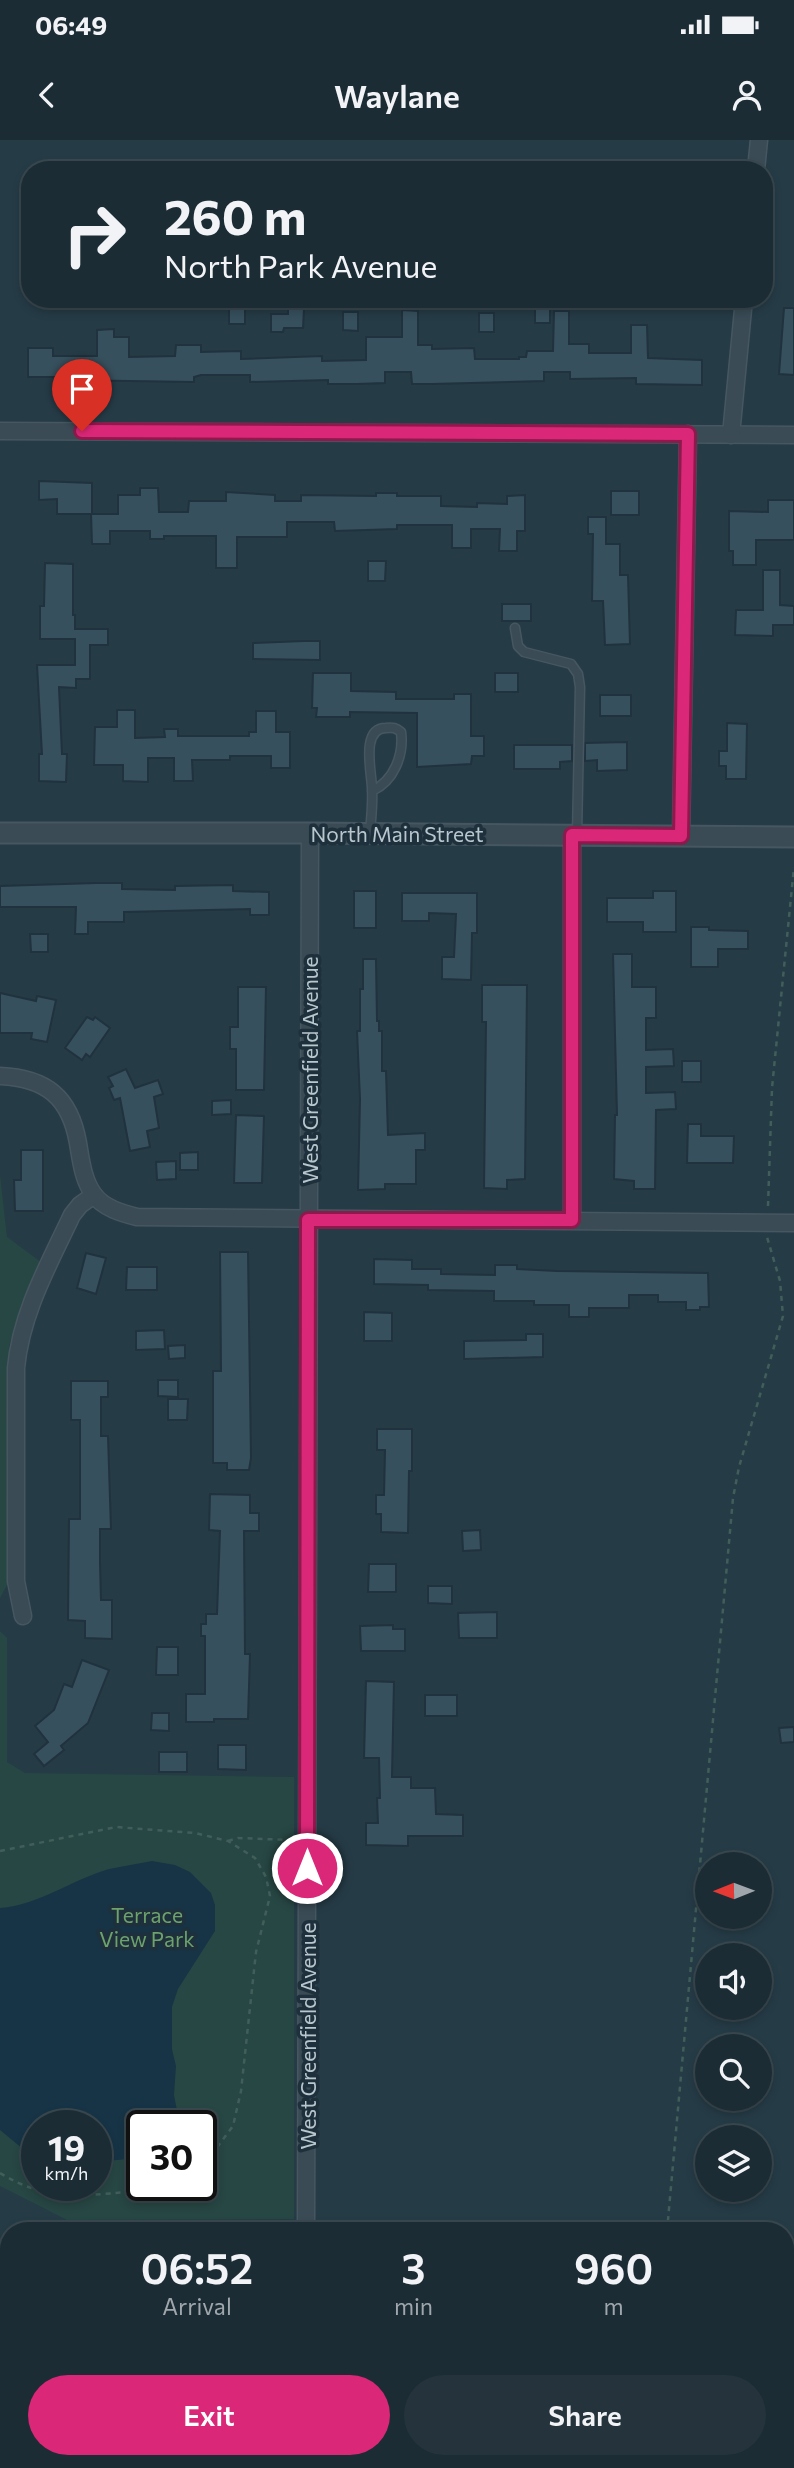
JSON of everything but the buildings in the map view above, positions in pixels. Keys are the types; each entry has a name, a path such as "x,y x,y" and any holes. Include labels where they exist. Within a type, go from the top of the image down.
{"street":[{"path":"757,161 759,140"},
{"path":"731,435 743,308"},
{"path":"0,431 794,435"},
{"path":"681,836 688,434"},
{"name":"North Main Street","path":"0,833 794,837"},
{"name":"West Greenfield Avenue","path":"306,2222 310,833"},
{"path":"572,1220 575,835"},
{"path":"0,1076 25,1079 46,1086 62,1100 72,1120 85,1177 94,1195 107,1206 137,1217 794,1223"},
{"path":"23,1616 16,1581 16,1368 20,1337 30,1307 72,1215 94,1195"}],"lane":[{"path":"515,628 518,646 524,652 570,664 578,674 580,687 575,835"},
{"path":"370,833 372,791 369,748 374,733 382,727 395,728 401,732 399,757 392,775 381,787 372,791"}],"path":[{"path":"768,1210 772,1088 794,867"},
{"path":"668,2222 733,1498 739,1467 783,1316 780,1281 767,1235"},
{"path":"0,1851 116,1827 195,1833 228,1841 255,1858 266,1877 270,1896 256,1952 241,2091 235,2118 226,2138 217,2149"},
{"path":"228,1841 238,1838 307,1840"},
{"path":"0,2173 22,2186 47,2193 70,2196 126,2192"}],"green space":[{"path":"0,1175 7,1237 41,1262 22,1305 9,1346 7,1585 0,1598"},
{"name":"Terrace View Park","path":"0,1631 7,1638 7,1762 25,1773 294,1777 294,2219 67,2220 30,2201 112,2201 112,2110 21,2110 21,2197 0,2186"}],"water":[{"path":"152,1861 175,1865 190,1872 211,1893 215,1905 215,1931 178,1989 172,2007 172,2049 176,2066 174,2095 177,2110 126,2110 126,2159 112,2160 112,2110 21,2110 21,2147 0,2130 0,1908 42,1897 109,1869"}],"route":[{"path":"82,431 688,434 681,836 572,835 572,1220 308,1220 307,1868"}]}
